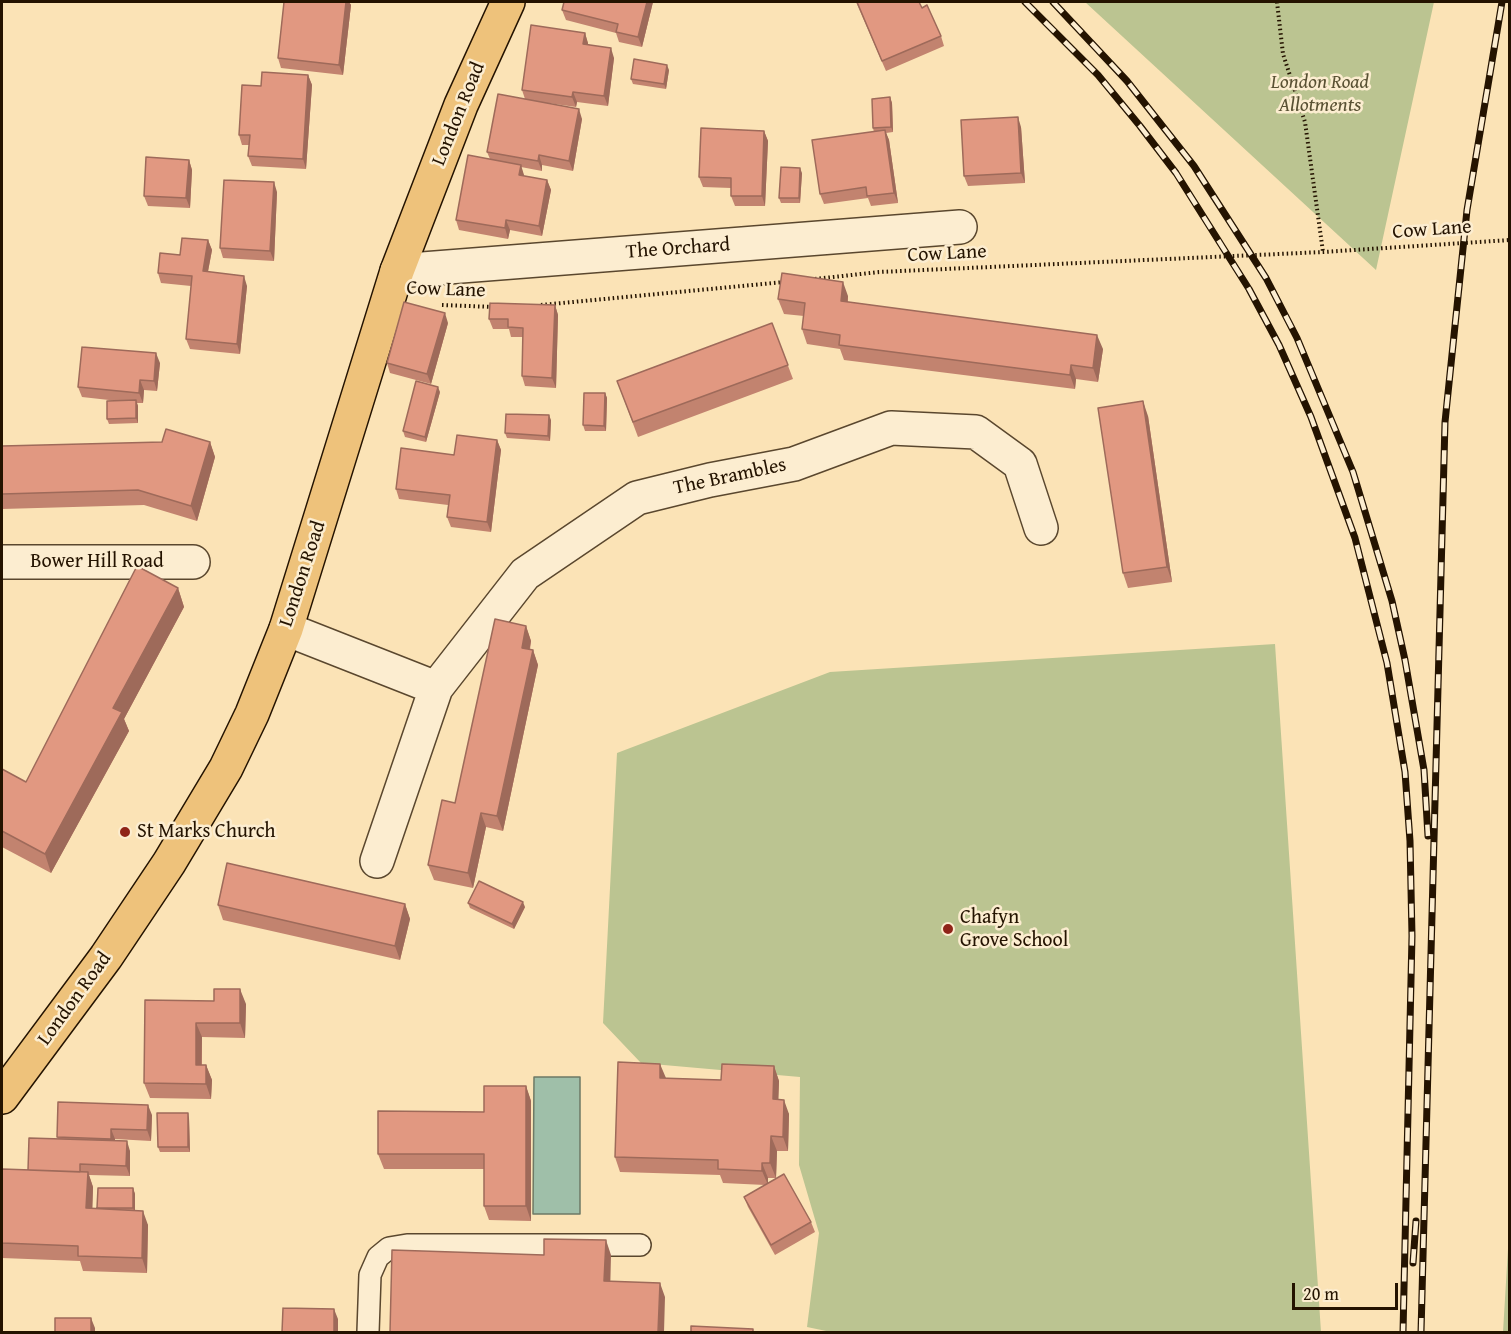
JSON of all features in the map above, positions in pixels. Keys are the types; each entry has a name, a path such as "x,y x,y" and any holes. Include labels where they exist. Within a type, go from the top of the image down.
{"highway":[{"name":"London Road","path":"2,1097 106,957 169,862 226,768 252,714 286,629 397,271 461,105 508,2"}],"street":[{"name":"The Orchard","path":"397,271 960,227"},
{"name":"The Brambles","path":"377,861 436,688 525,574 637,498 794,464 891,428 976,432 1020,464 1041,528"},
{"name":"Bower Hill Road","path":"2,562 193,562"},
{"path":"286,629 436,688"}],"lane":[{"path":"368,1332 370,1275 378,1257 389,1248 407,1245 640,1245"}],"path":[{"path":"1277,2 1283,54 1305,122 1323,252"},
{"name":"Cow Lane","path":"810,279 879,272 1323,252 1509,240"},
{"path":"535,306 581,304 787,282"},
{"name":"Cow Lane","path":"387,304 500,307"}],"green space":[{"name":"London Road Allotments","path":"1085,2 1434,2 1376,270"},
{"name":"Chafyn Grove School","path":"1275,644 1321,1332 831,1332 807,1327 819,1233 799,1165 800,1077 641,1063 603,1023 617,753 830,672"},
{"path":"1509,1232 1509,1332 1503,1332"}],"shaded area":[{"path":"534,1077 580,1077 580,1214 533,1214"}],"building":[{"path":"284,2 346,2 339,65 278,58"},
{"path":"564,2 647,2 638,37 616,32 618,24 562,10"},
{"path":"857,2 919,2 922,8 927,5 941,36 882,61"},
{"path":"531,25 585,33 583,44 611,48 604,96 573,92 572,97 522,90"},
{"path":"634,59 667,65 664,84 631,79"},
{"path":"262,72 308,75 303,159 248,156 250,135 239,135 242,85 261,86"},
{"path":"498,94 579,109 569,161 539,155 538,161 487,152"},
{"path":"890,97 891,127 873,128 872,99"},
{"path":"1018,117 1021,173 964,176 961,120"},
{"path":"701,128 764,131 762,196 731,196 731,178 699,177"},
{"path":"885,130 894,193 867,196 866,187 820,194 812,140"},
{"path":"468,155 521,165 519,175 547,180 539,226 506,220 505,228 456,220"},
{"path":"146,157 189,160 186,198 144,196"},
{"path":"781,167 800,168 799,198 779,198"},
{"path":"224,180 274,182 270,251 220,248"},
{"path":"182,238 208,240 203,271 244,276 237,344 186,339 192,276 158,273 160,253 180,255"},
{"path":"782,273 843,282 841,301 1097,335 1093,368 1071,365 1070,375 839,345 840,335 802,329 805,303 778,299"},
{"path":"404,302 445,313 427,374 387,363"},
{"path":"490,303 555,305 552,378 522,376 523,328 508,327 508,319 489,319"},
{"path":"772,323 788,365 633,422 617,381"},
{"path":"82,347 156,353 154,381 140,380 139,393 78,387"},
{"path":"416,381 438,387 425,437 403,431"},
{"path":"584,393 605,393 604,426 583,425"},
{"path":"136,400 136,418 107,419 107,401"},
{"path":"1143,401 1167,567 1123,573 1098,408"},
{"path":"506,414 549,415 548,436 505,433"},
{"path":"166,429 210,442 191,506 138,490 2,494 2,446 162,442"},
{"path":"457,435 497,440 487,522 447,517 450,495 396,489 401,448 454,455"},
{"path":"137,566 178,588 113,708 122,712 45,854 2,831 2,769 26,782"},
{"path":"495,619 526,626 522,648 533,650 497,816 481,813 468,873 428,865 442,800 455,803"},
{"path":"227,863 405,904 395,946 218,905"},
{"path":"479,881 523,902 512,924 468,903"},
{"path":"214,989 240,989 240,1023 196,1023 196,1065 206,1065 206,1084 144,1083 145,1000 214,1001"},
{"path":"618,1062 660,1064 660,1078 721,1080 722,1064 774,1066 773,1099 784,1100 783,1137 771,1136 770,1163 762,1163 762,1171 718,1169 718,1160 615,1157"},
{"path":"484,1086 526,1086 526,1206 484,1206 484,1154 378,1154 378,1111 484,1112"},
{"path":"58,1102 148,1105 147,1130 111,1129 111,1139 57,1137"},
{"path":"157,1113 188,1113 188,1147 158,1147"},
{"path":"29,1138 127,1141 126,1166 80,1164 80,1172 28,1170"},
{"path":"2,1169 88,1172 86,1208 143,1211 142,1258 78,1256 78,1246 2,1243"},
{"path":"784,1174 811,1222 771,1245 744,1197"},
{"path":"98,1188 133,1188 133,1208 97,1208"},
{"path":"544,1239 606,1240 604,1281 660,1283 658,1332 390,1332 392,1250 544,1255"},
{"path":"283,1308 334,1309 334,1332 282,1332"},
{"path":"55,1318 91,1318 91,1332 55,1332"},
{"path":"691,1326 753,1329 753,1332 691,1332"}],"railway":[{"path":"1025,2 1098,75 1140,126 1176,173 1249,289 1279,345 1311,417 1355,538 1387,663 1405,772 1410,841 1412,936 1403,1332"},
{"path":"1053,2 1127,81 1194,166 1266,278 1297,338 1353,472 1392,601 1424,770 1428,836"},
{"path":"1421,1332 1445,422 1467,210 1502,2"},
{"path":"1413,1263 1416,1221"}],"place":[{"name":"St Marks Church","path":"125,832"},
{"name":"Chafyn Grove School","path":"948,929"}]}
